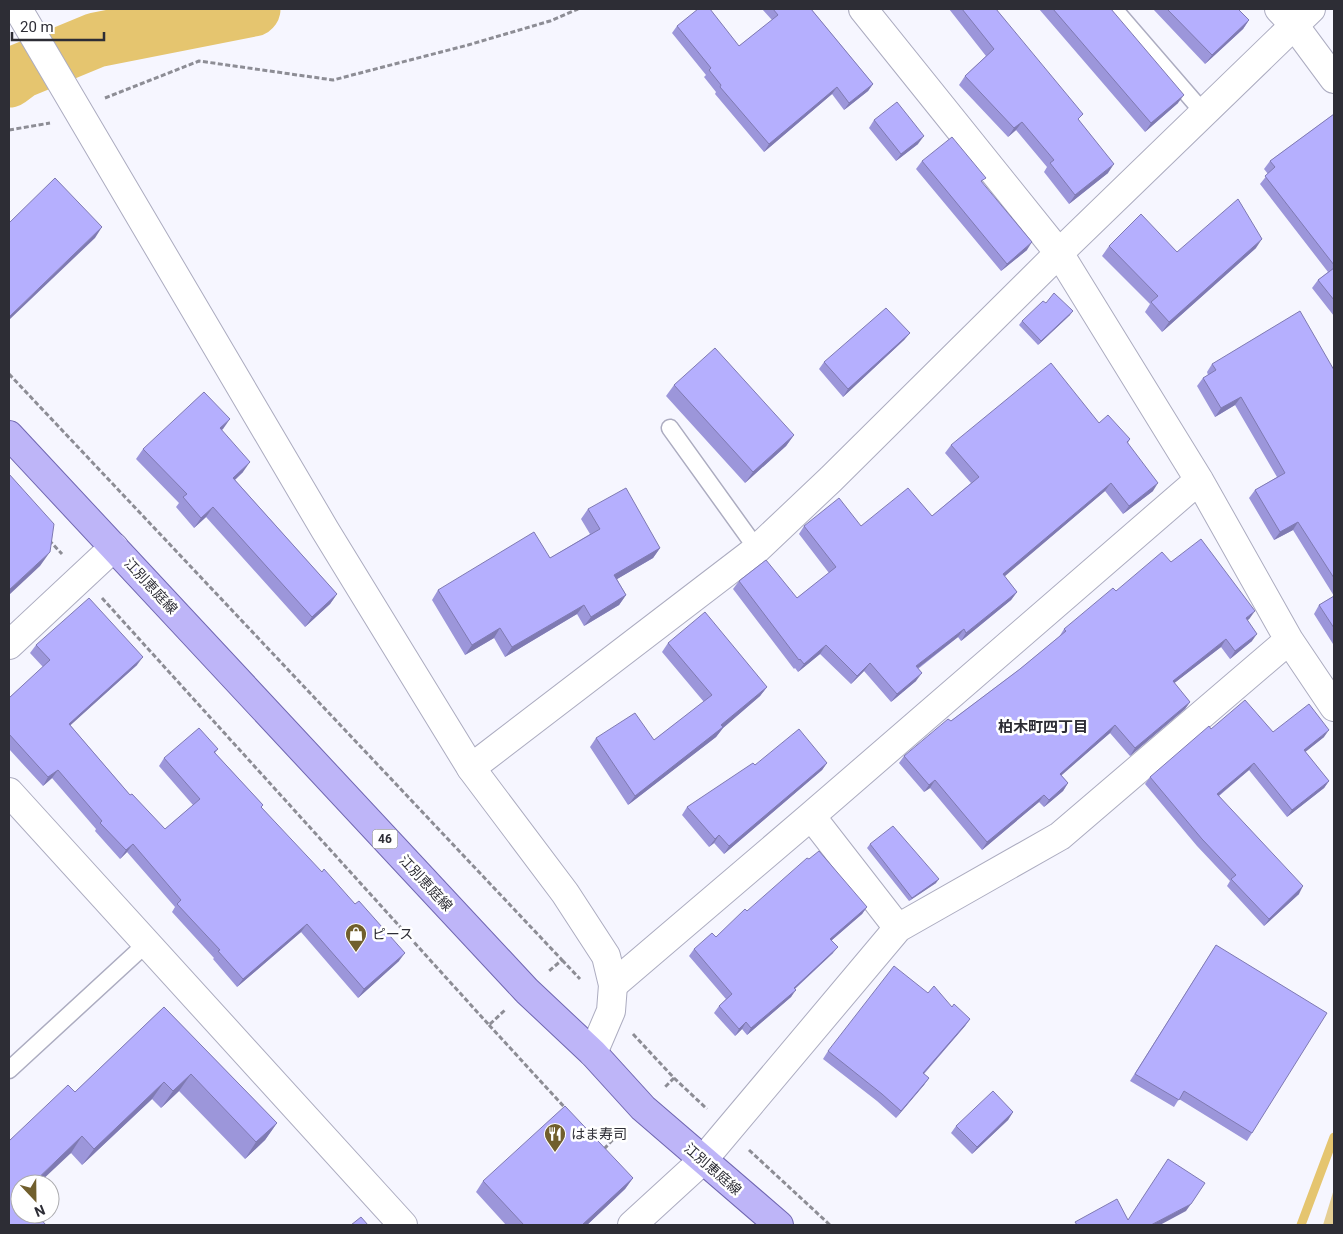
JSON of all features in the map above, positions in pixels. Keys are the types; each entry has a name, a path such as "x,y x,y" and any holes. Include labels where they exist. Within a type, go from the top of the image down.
{"main road":[{"name":"江別恵庭線","path":"9,435 527,991 593,1053 643,1108 779,1225"}],"street":[{"path":"864,9 1059,252 1199,480 1289,640 1334,707"},
{"path":"471,768 757,549 831,480 1059,252 1204,112 1295,14 1334,79"},
{"path":"23,16 325,530 471,768 566,893 606,956 613,985 611,1012 593,1053"},
{"path":"613,985 1199,480"},
{"path":"9,645 114,547"},
{"path":"632,1225 702,1160 898,928 1060,836 1289,640"},
{"path":"9,792 402,1225"},
{"path":"811,816 898,928"}],"lane":[{"path":"1114,9 1204,112"},
{"path":"670,428 757,549"},
{"path":"9,1070 146,944"}],"path":[{"path":"9,130 50,123 73,99 106,98 199,60 333,80 477,43 550,21 578,9"},
{"path":"674,1078 830,1225"}],"shaded area":[{"path":"1334,1189 1334,1225 1323,1225"}],"building":[{"path":"698,9 710,9 739,46 778,15 773,9 811,9 873,84 849,103 837,87 769,144 720,87 721,85 709,70 711,68 677,26"},
{"path":"962,9 996,9 1083,114 1078,119 1114,164 1075,195 1050,163 1054,160 1022,122 1014,128 965,76 994,49"},
{"path":"1053,9 1111,9 1184,95 1151,123"},
{"path":"1167,9 1238,9 1249,20 1212,55"},
{"path":"897,102 924,136 901,154 874,120"},
{"path":"1334,114 1334,265 1265,176 1275,167 1270,161"},
{"path":"952,137 986,178 981,181 1032,242 1007,264 922,161"},
{"path":"55,178 102,227 9,317 9,223"},
{"path":"1238,199 1262,239 1169,322 1151,302 1158,296 1109,246 1141,214 1177,252"},
{"path":"1334,268 1334,300 1318,280"},
{"path":"1054,293 1073,311 1041,341 1022,321 1043,301 1046,303"},
{"path":"886,308 910,333 848,389 824,362"},
{"path":"1300,311 1334,370 1334,578 1298,522 1280,532 1255,490 1285,473 1241,397 1221,408 1203,378 1216,370 1212,364"},
{"path":"715,348 794,435 753,472 674,385"},
{"path":"1051,363 1099,423 1108,415 1130,439 1127,442 1158,483 1129,506 1111,483 1003,574 1017,592 966,633 964,629 916,666 922,673 897,694 870,663 857,676 826,645 804,664 799,660 739,581 766,560 797,598 836,567 804,526 839,498 861,526 908,488 932,516 979,477 951,445"},
{"path":"204,392 230,419 220,428 250,462 233,478 337,594 312,617 213,507 201,518 183,497 187,494 143,449"},
{"path":"9,474 54,524 50,552 9,590"},
{"path":"626,488 660,548 614,575 626,595 591,617 584,605 512,647 500,628 472,645 438,590 534,532 550,558 600,529 588,509"},
{"path":"1201,539 1255,611 1246,618 1257,634 1235,651 1226,639 1173,681 1190,702 1135,748 1115,725 1060,774 1068,783 1049,800 1044,795 987,842 935,780 929,785 904,756 948,719 951,721 1020,669 1066,631 1064,629 1113,588 1116,591 1162,552 1171,562"},
{"path":"1334,596 1334,628 1319,605"},
{"path":"89,598 143,657 69,724 130,795 132,794 165,829 200,799 164,758 199,728 218,749 214,752 263,805 261,807 322,872 324,869 355,904 359,901 405,953 364,989 307,924 243,979 218,951 220,950 177,904 181,900 133,844 126,850 100,823 102,821 58,770 48,777 9,734 9,698 50,660 36,645"},
{"path":"705,612 767,687 721,725 723,727 635,796 596,738 635,713 654,740 712,695 668,643"},
{"path":"1245,700 1273,732 1309,704 1329,730 1304,750 1329,781 1292,810 1254,763 1217,794 1303,886 1269,919 1231,879 1236,875 1202,839 1150,777 1209,726 1211,729"},
{"path":"799,729 827,763 729,846 719,835 715,839 687,807 753,763 755,765"},
{"path":"893,826 939,879 912,898 870,844"},
{"path":"819,851 867,907 830,939 838,947 794,988 796,990 751,1028 746,1022 739,1029 719,1006 732,994 694,949 712,933 716,937 745,909 747,911 807,858 809,859"},
{"path":"1216,945 1327,1013 1252,1133 1184,1091 1179,1100 1135,1074"},
{"path":"894,966 928,993 934,986 952,1007 954,1004 970,1019 923,1073 929,1078 901,1111 828,1051"},
{"path":"164,1007 277,1123 256,1142 191,1074 173,1091 164,1082 94,1149 82,1136 42,1174 10,1174 10,1224 9,1141 68,1085 75,1092"},
{"path":"993,1091 1013,1112 977,1147 956,1126"},
{"name":"はま寿司","path":"565,1106 633,1178 582,1225 524,1225 483,1181"},
{"path":"1168,1159 1205,1183 1191,1204 1151,1225 1077,1225 1075,1222 1117,1199 1128,1220"},
{"path":"361,1217 368,1225 351,1225"},
{"path":"10,1224 46,1225 11,1225"}],"waterway":[{"path":"9,80 21,71 96,40 253,9"},
{"path":"1301,1225 1334,1137"}],"place":[{"name":"ピース","path":"356,953"},
{"name":"はま寿司","path":"555,1153"}],"district":[{"name":"柏木町四丁目","path":"1043,727"}]}
